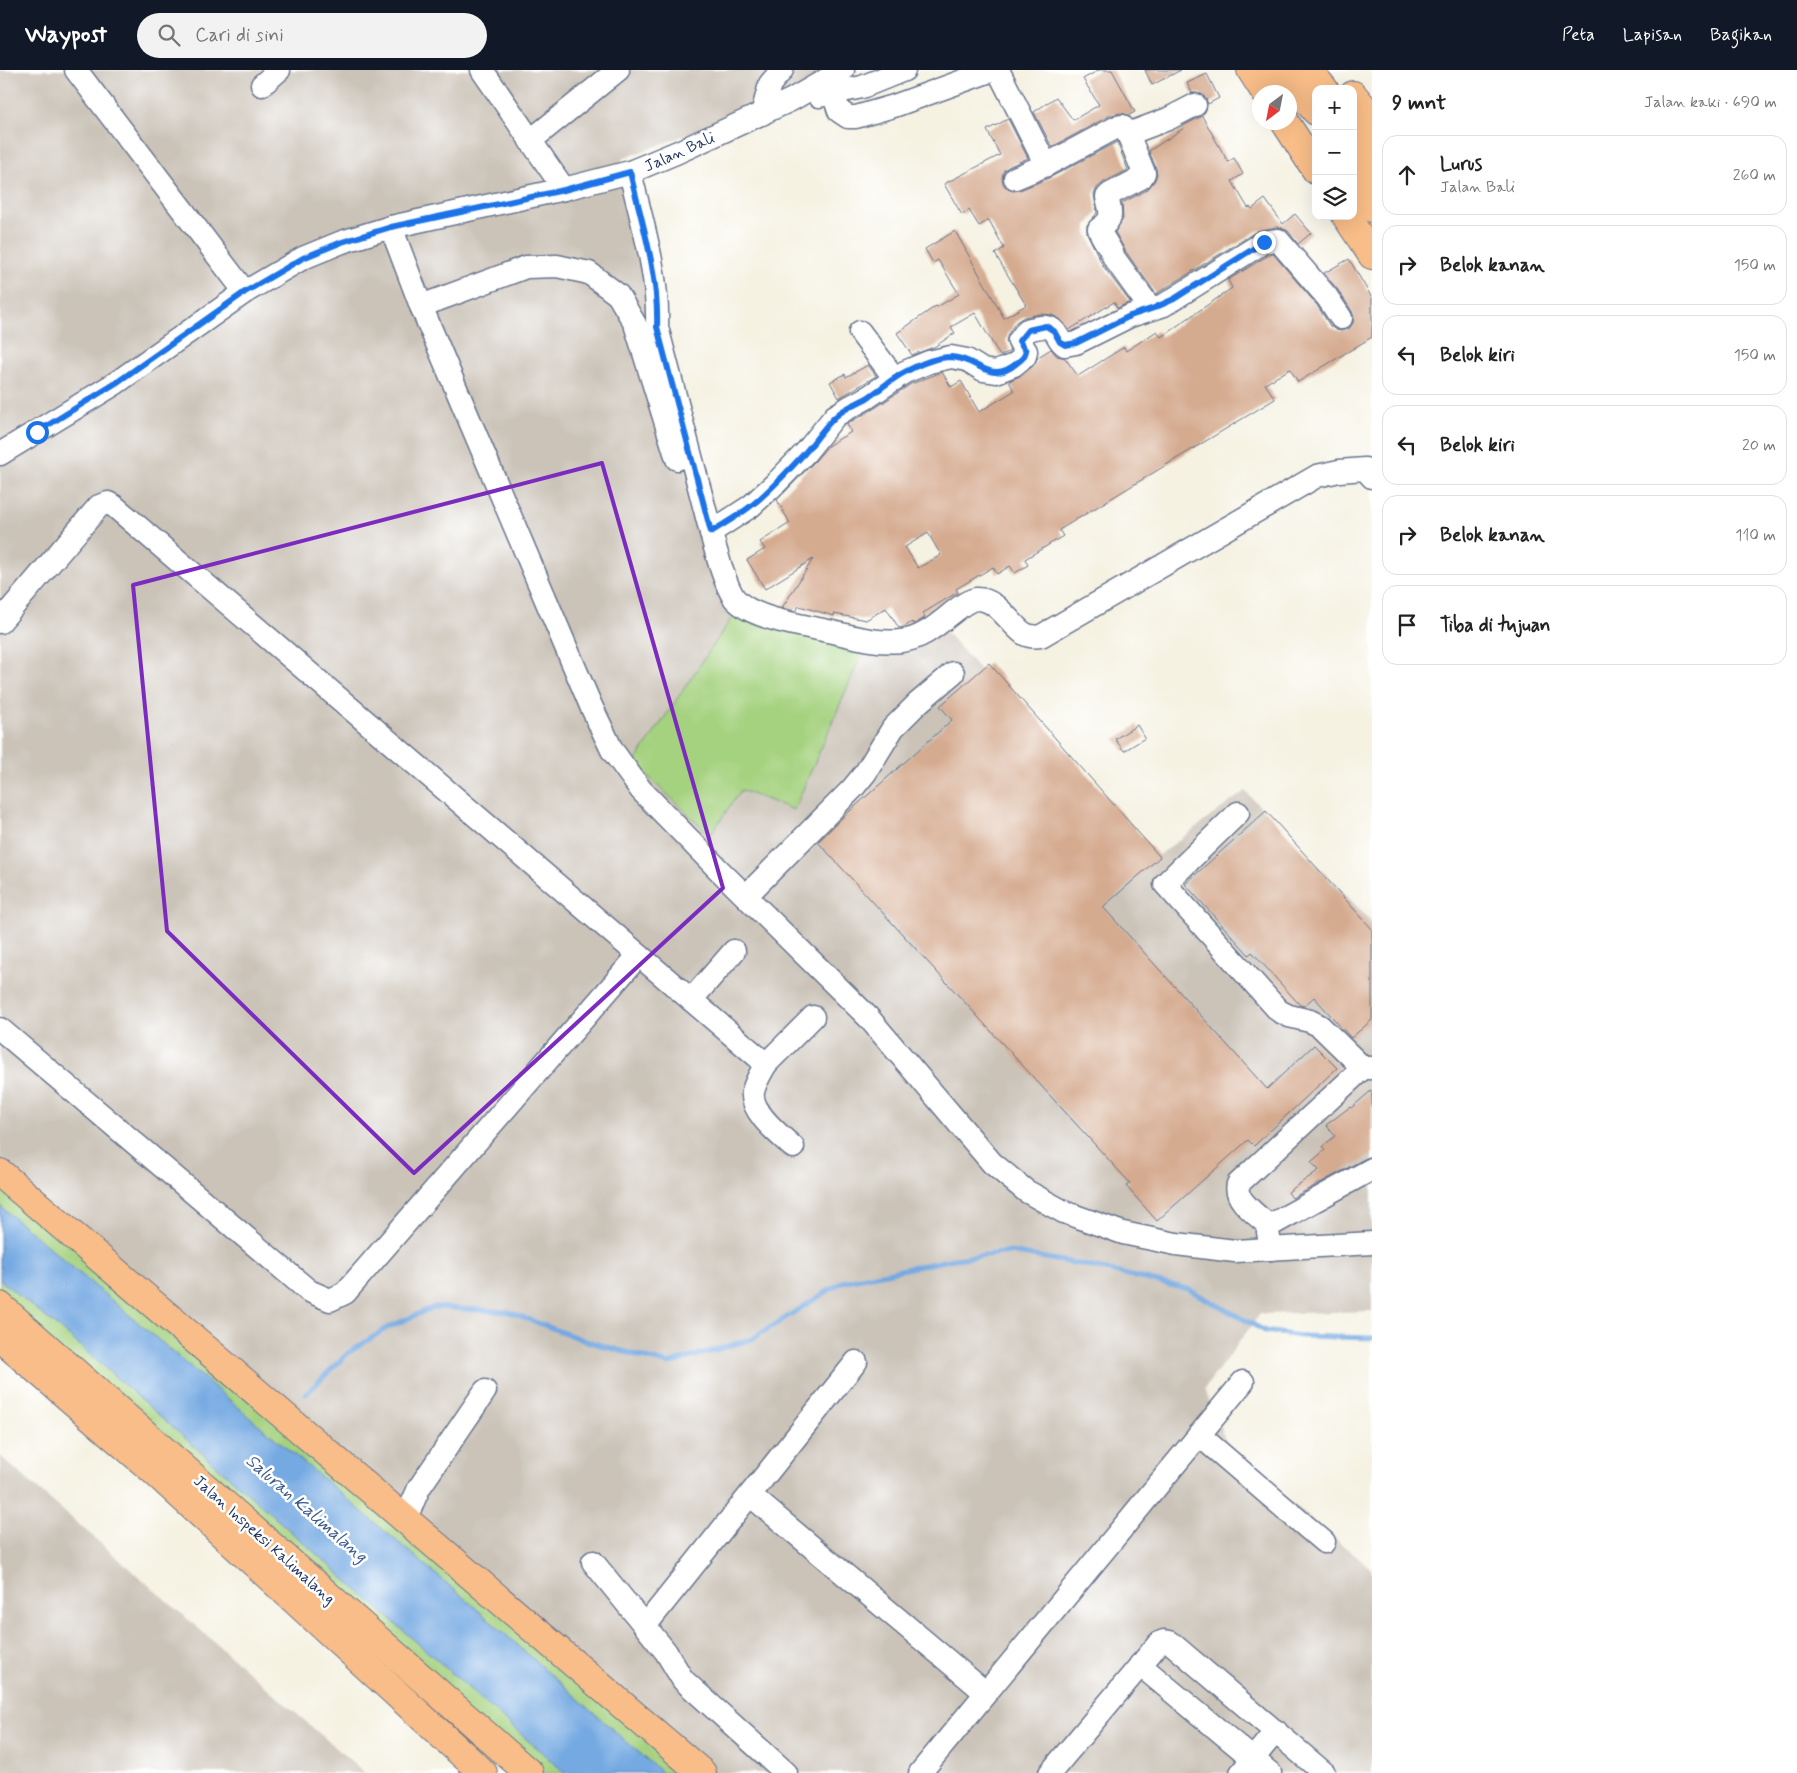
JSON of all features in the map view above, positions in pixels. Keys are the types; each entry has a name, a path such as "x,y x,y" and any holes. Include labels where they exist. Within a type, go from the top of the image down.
{"main road":[{"path":"1251,70 1261,85"},
{"path":"1260,70 1272,85"},
{"path":"1281,70 1312,106"},
{"path":"1308,70 1321,85"},
{"path":"1332,70 1345,85"},
{"path":"1357,100 1372,118"},
{"path":"1297,116 1312,134"},
{"path":"1357,128 1372,145"},
{"path":"1290,130 1312,164"},
{"path":"1357,160 1372,177"},
{"path":"1357,190 1372,208"},
{"path":"1349,220 1372,247"},
{"path":"1349,220 1372,255"},
{"path":"0,1173 702,1773"},
{"name":"Jalan Inspeksi Kalimalang","path":"0,1306 483,1773"},
{"name":"Jalan Inspeksi Kalimalang","path":"0,1338 164,1464 469,1719 529,1773"},
{"path":"449,1741 469,1719"}],"street":[{"path":"76,70 245,292"},
{"path":"262,85 280,70"},
{"path":"482,70 564,190"},
{"path":"530,140 618,70"},
{"path":"762,114 770,84 782,70"},
{"name":"Jalan Bali","path":"0,454 116,383 245,292 303,258 342,242 391,227 564,190 630,172 762,114 791,100 843,70"},
{"name":"Jalan Bali","path":"791,100 862,87 904,70"},
{"path":"833,93 840,110 848,118 856,117 894,106 993,70"},
{"path":"998,70 1046,165"},
{"path":"1128,134 1168,119 1195,105"},
{"path":"1015,178 1046,165 1122,126 1128,134 1144,173 1141,178 1110,194 1108,197 1111,216 1108,223 1099,229 1112,250 1114,258 1150,309"},
{"path":"630,172 654,276 658,312 657,327 711,532 734,597 747,608 771,618 866,640 902,641 915,638 927,632 964,604 974,599 987,601 998,608 1023,633 1032,637 1041,636 1317,476 1339,470 1370,471"},
{"path":"391,227 421,306 591,706 612,750 640,790 868,1017 992,1163 1026,1191 1064,1212 1123,1233 1176,1244 1236,1252 1372,1243"},
{"path":"711,532 751,506 776,484 806,452 835,416 905,372 929,362 951,357 967,360 983,370 996,372 1014,366 1025,356 1026,351 1019,341 1028,330 1041,326 1051,328 1060,342 1065,345 1071,345 1130,316 1181,295 1264,242 1278,240 1327,297 1341,318"},
{"path":"421,306 526,267 557,266 589,273 618,295 635,324 725,613"},
{"path":"860,332 895,378"},
{"path":"0,622 99,506 108,503 766,1064"},
{"path":"746,896 853,788 866,772 893,728 918,703 953,673"},
{"path":"1238,813 1165,884 1278,1011 1320,1026 1368,1068 1238,1184 1236,1190 1239,1198 1270,1226"},
{"path":"691,1000 734,950"},
{"path":"0,1029 309,1292 330,1300 345,1293 638,956"},
{"path":"793,1147 760,1114 754,1104 753,1094 766,1064 813,1017"},
{"path":"1271,1249 1268,1232 1270,1226 1372,1169"},
{"path":"645,1626 856,1362"},
{"path":"920,1773 1243,1382"},
{"path":"405,1520 419,1488 485,1391"},
{"path":"1200,1435 1324,1542"},
{"path":"750,1495 986,1693"},
{"path":"593,1562 666,1652 683,1680 786,1773"},
{"path":"1062,1769 1159,1643 1170,1642 1324,1773"},
{"path":"1140,1666 1246,1765 1270,1773"},
{"path":"1246,1765 1276,1731"}],"highlighted area":[{"path":"602,463 723,888 414,1173 167,931 133,585"}],"shaded area":[{"path":"0,70 856,70 622,159 655,298 741,604 741,790 864,649 909,653 940,625 1151,861 1245,791 1372,922 1372,1311 1260,1314 1204,1389 1232,1455 1372,1569 1372,1773 710,1773 0,1168"},
{"path":"0,1456 365,1773 0,1773"}],"green space":[{"path":"741,604 864,649 794,810 741,790 710,835 634,763"},
{"path":"0,1173 703,1773 662,1773 470,1603 0,1206"},
{"path":"0,1280 69,1336 565,1773 529,1773 469,1719 449,1741 0,1338"}],"water":[{"name":"Saluran Kalimalang","path":"0,1206 470,1603 662,1773 565,1773 69,1336 0,1280"}],"building":[{"path":"1099,70 1112,70 1135,112 1129,115 1120,113 1111,115 1052,147 1034,112 1056,97 1073,120 1099,105 1083,79"},
{"path":"1145,70 1181,70 1152,85"},
{"path":"1207,74 1219,98 1208,104 1202,94 1192,93 1187,83"},
{"path":"1202,116 1228,162 1234,158 1243,174 1232,181 1248,208 1252,209 1265,199 1283,224 1295,214 1311,233 1298,244 1288,231 1282,228 1276,227 1257,231 1156,294 1126,252 1115,232 1123,219 1122,203 1147,190 1155,180 1156,168 1149,151 1184,128 1183,126"},
{"path":"1008,119 1028,158 1004,170 1003,184 1007,189 1013,191 1051,177 1117,142 1128,170 1104,182 1097,188 1094,194 1097,213 1087,225 1087,233 1103,266 1130,302 1117,308 1114,302 1069,330 1061,320 1052,315 1040,314 1024,317 1016,322 1008,334 1006,341 1010,351 1000,356 975,313 951,327 955,333 934,347 912,355 897,333 936,306 959,294 938,260 933,263 925,249 955,231 1004,318 1026,305 995,254 1004,248 989,220 979,226 969,210 962,215 944,184 1000,155 987,130"},
{"path":"1273,254 1317,305 1330,326 1341,331 1349,329 1354,317 1338,290 1324,273 1349,259 1372,298 1372,337 1298,382 1290,369 1265,384 1275,399 1059,530 1063,536 1025,559 1028,565 1015,573 1010,566 997,574 993,567 956,589 958,592 923,613 925,617 914,624 912,622 899,628 886,608 866,620 834,614 834,616 799,606 796,611 782,608 813,559 765,589 747,560 765,549 760,542 790,523 777,500 829,445 851,432 847,424 911,384 942,372 951,387 961,381 979,412 1014,391 1009,381 1022,375 1033,366 1038,357 1051,349 1057,356 1065,358 1078,376 1124,347 1126,351 1157,331 1161,337 1232,288 1228,280","holes":["928,533 941,555 918,568 905,547"]},
{"path":"868,365 876,376 839,398 830,382 845,374 846,377"},
{"path":"989,663 1160,857 1103,907 1267,1089 1314,1045 1337,1068 1254,1146 1248,1140 1157,1221 1126,1186 1130,1183 818,842 841,819 952,720 940,706"},
{"path":"1137,725 1145,738 1124,751 1115,739"},
{"path":"1266,811 1372,929 1372,1020 1351,1038 1314,997 1304,1006 1300,1005 1252,952 1249,955 1185,884"},
{"path":"1372,1090 1372,1156 1292,1198 1288,1192 1319,1170 1311,1162 1325,1150 1322,1147 1335,1136 1326,1125 1351,1108"}],"waterway":[{"path":"306,1394 348,1353 387,1328 434,1307 509,1312 586,1341 668,1364 752,1339 842,1282 954,1259 1010,1252 1080,1264 1188,1289 1265,1331 1300,1336 1372,1338"}],"route":[{"path":"37,432 116,383 245,292 303,258 342,242 391,227 564,190 630,172 654,276 658,312 657,327 711,532 751,506 776,484 806,452 835,416 905,372 941,358 951,357 973,362 983,370 990,372 1010,368 1025,356 1026,351 1019,341 1028,330 1046,326 1054,331 1060,342 1065,345 1071,345 1130,316 1164,305 1264,242"}]}
